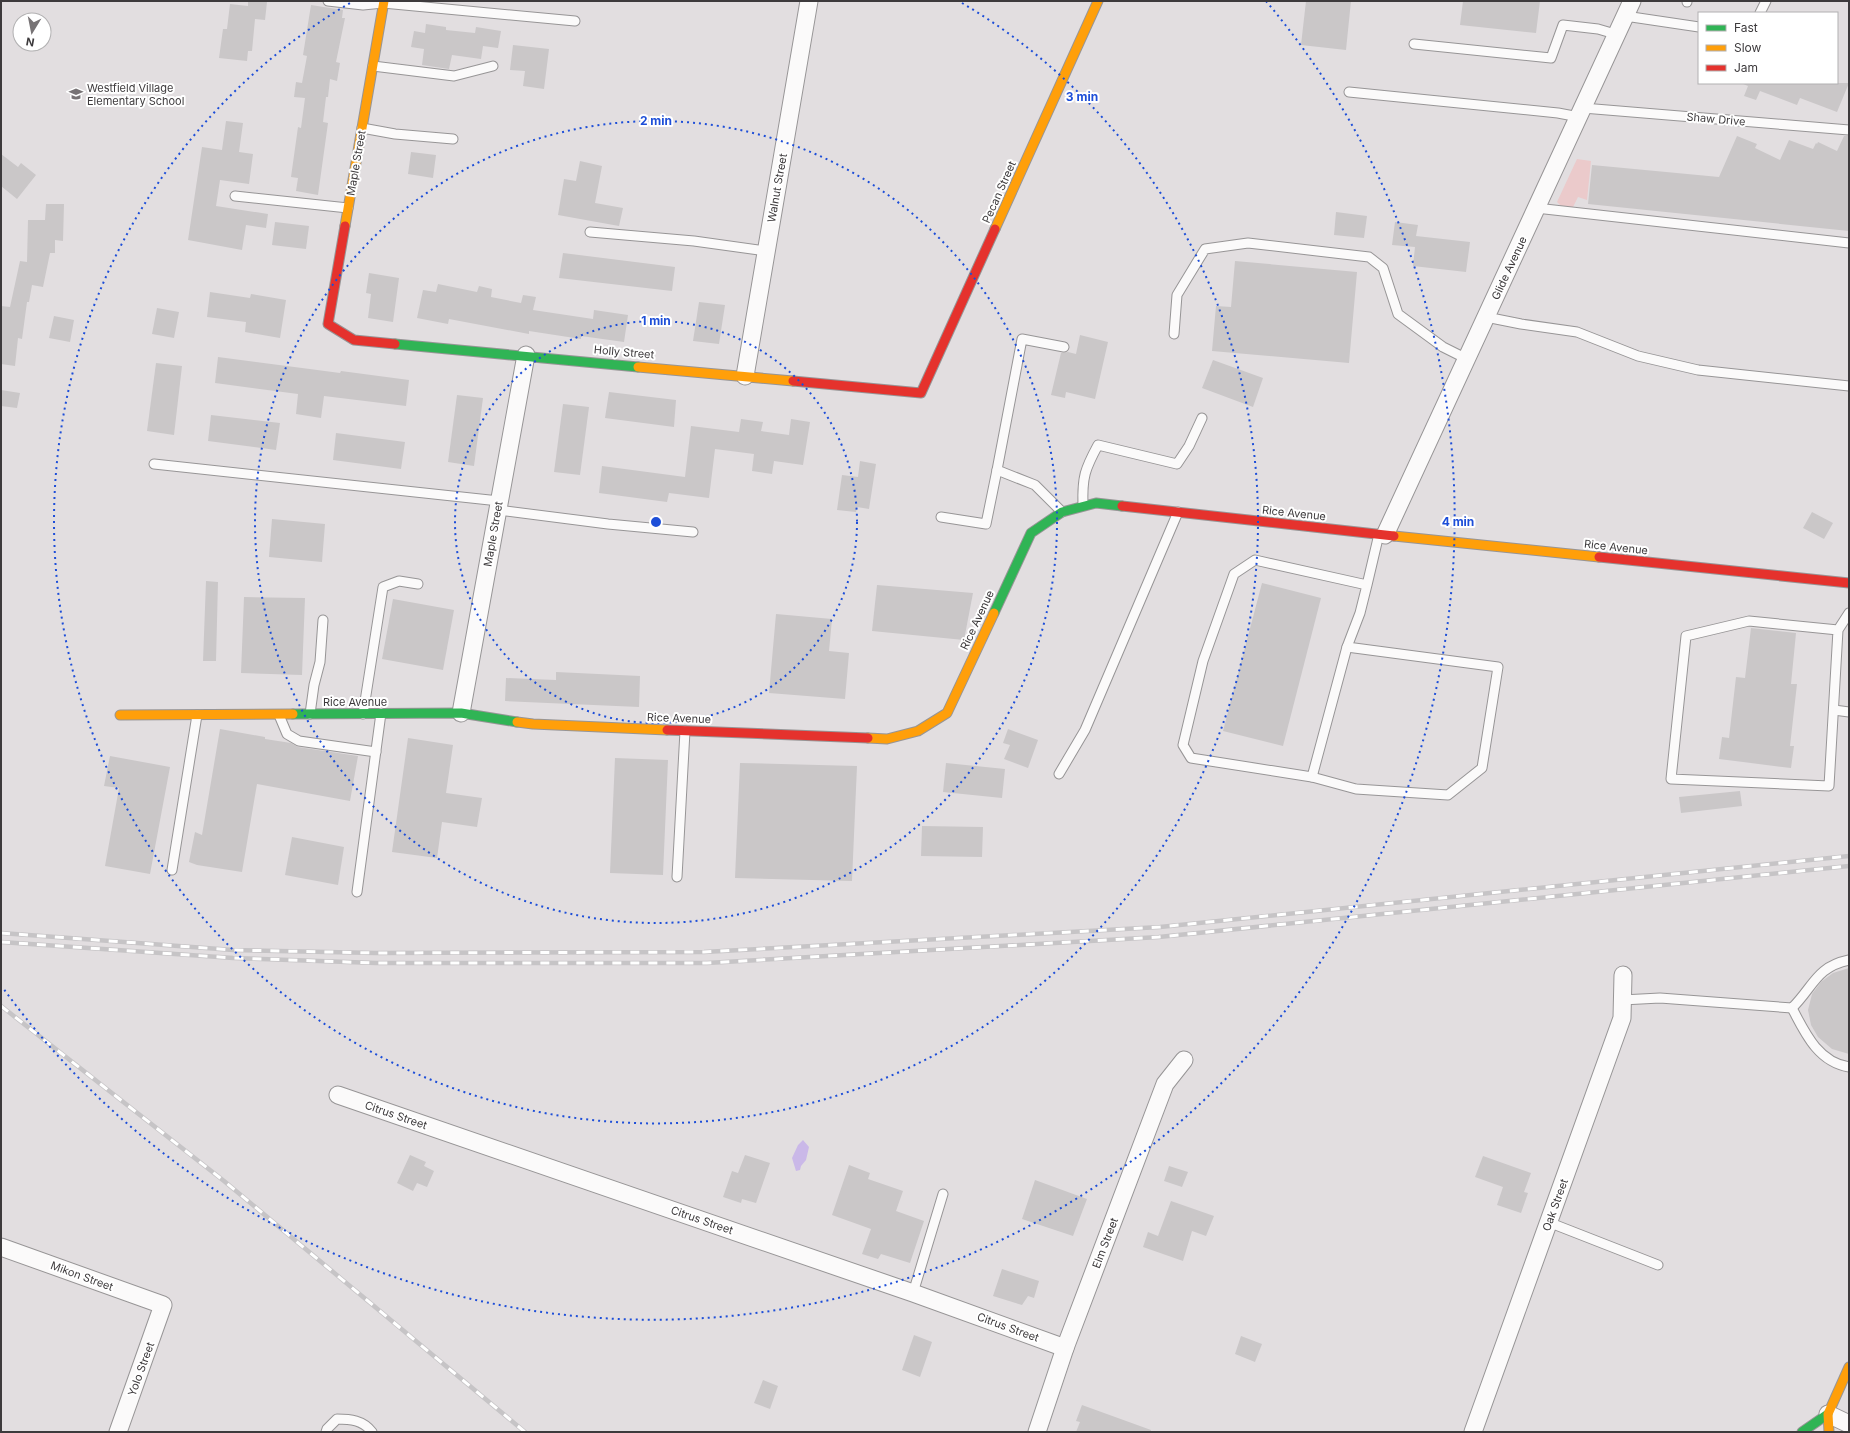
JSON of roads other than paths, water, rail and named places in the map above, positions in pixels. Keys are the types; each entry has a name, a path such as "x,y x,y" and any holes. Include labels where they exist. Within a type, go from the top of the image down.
{"street":[{"name":"Walnut Street","path":"745,376 809,1"},
{"name":"Pecan Street","path":"921,393 1098,1"},
{"name":"Maple Street","path":"328,324 383,2"},
{"name":"Glide Avenue","path":"1382,535 1467,359 1616,34 1629,9"},
{"name":"Holly Street","path":"328,324 354,340 921,393"},
{"name":"Maple Street","path":"461,713 526,355"},
{"name":"Rice Avenue","path":"120,715 461,713 533,724 887,739 918,731 947,713 1031,533 1062,512 1096,503 1382,535 1849,583"},
{"name":"Oak Street","path":"1473,1432 1622,1018 1624,975"},
{"name":"Elm Street","path":"1037,1432 1065,1348 1165,1084 1184,1060"},
{"name":"Citrus Street","path":"338,1095 913,1293 1065,1348"},
{"name":"Mikon Street","path":"1,1247 163,1305"},
{"name":"Yolo Street","path":"118,1432 163,1305"},
{"path":"1829,1432 1828,1414 1849,1367"},
{"path":"1828,1414 1849,1424"},
{"path":"1802,1432 1828,1414"}],"lane":[{"path":"328,1 363,5 383,2 575,21"},
{"path":"1760,12 1766,1"},
{"path":"1629,9 1698,27"},
{"path":"1414,44 1551,58 1563,25 1598,29 1616,34"},
{"path":"372,66 454,76 493,66"},
{"name":"Shaw Drive","path":"1349,92 1558,113 1581,113 1849,130"},
{"path":"362,128 395,134 454,139"},
{"path":"235,196 348,208"},
{"path":"1536,208 1849,244"},
{"path":"590,232 694,241 766,251"},
{"path":"1174,334 1177,295 1205,249 1248,243 1369,257 1382,268 1398,314 1443,347 1467,359"},
{"path":"1486,317 1521,324 1577,332 1638,356 1698,370 1849,386"},
{"path":"941,517 986,524 1022,339 1064,347"},
{"path":"1083,506 1082,488 1086,467 1098,445 1177,464 1189,446 1202,418"},
{"path":"154,464 499,506 608,524 693,532"},
{"path":"996,470 1035,485 1062,512"},
{"path":"1059,774 1085,730 1178,512"},
{"path":"1312,777 1347,647 1360,613 1366,585 1382,535"},
{"path":"1347,647 1498,667 1482,768 1448,794 1356,789 1312,777 1191,758 1183,745 1203,662 1234,574 1255,560 1366,585"},
{"path":"363,714 383,587 399,581 418,584"},
{"path":"1838,630 1749,621 1686,636 1671,779 1829,786 1838,630 1849,613"},
{"path":"310,714 314,685 320,662 323,620"},
{"path":"1834,710 1849,712"},
{"path":"278,714 287,734 299,741 376,752"},
{"path":"356,892 381,714"},
{"path":"172,870 197,715"},
{"path":"677,877 685,731"},
{"path":"1792,1008 1822,971 1837,962 1849,960"},
{"path":"1622,1000 1660,998 1792,1008"},
{"path":"1792,1008 1805,1032 1820,1053 1836,1064 1849,1067"},
{"path":"913,1293 943,1194"},
{"path":"1548,1222 1658,1265"},
{"path":"326,1432 337,1419 353,1419 368,1427 372,1432"}],"railway":[{"path":"1,933 233,950 376,953 704,952 1160,927 1849,856"},
{"path":"1,942 233,958 376,963 707,963 1159,937 1849,866"},
{"path":"1,1006 224,1181 525,1432"}],"place":[{"name":"Westfield Village Elementary School","path":"76,94"}]}
